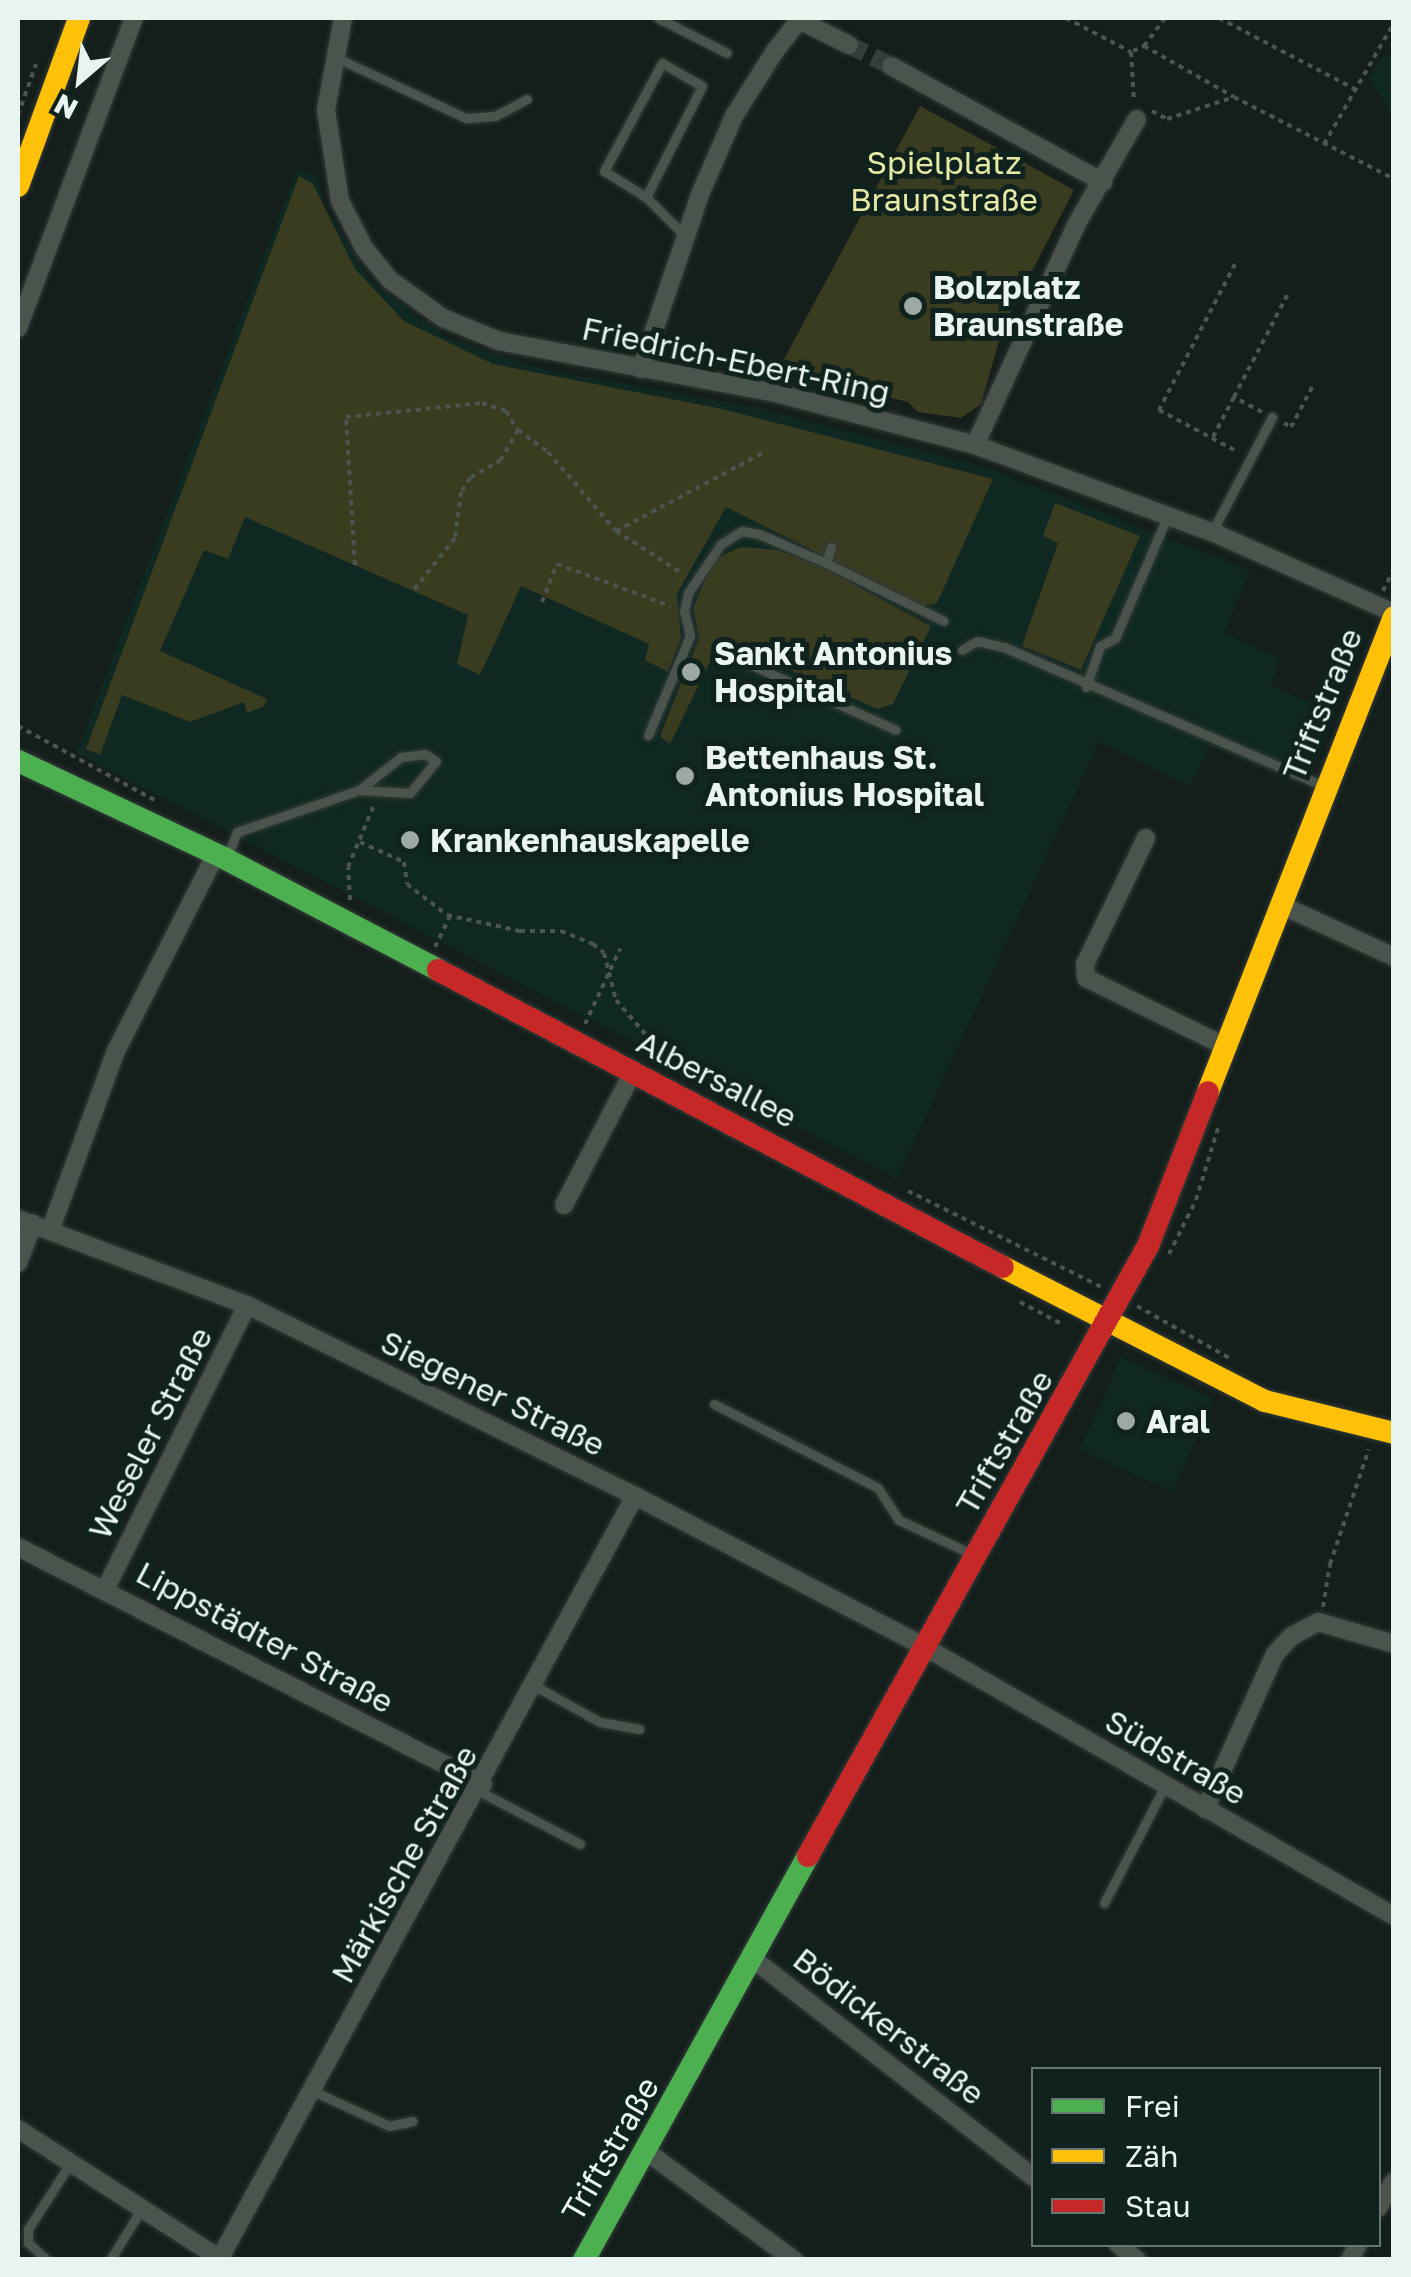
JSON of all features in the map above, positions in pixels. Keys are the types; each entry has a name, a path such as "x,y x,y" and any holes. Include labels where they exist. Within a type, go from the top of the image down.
{"street":[{"path":"18,186 79,18"},
{"path":"18,328 134,18"},
{"name":"Friedrich-Ebert-Ring","path":"342,18 332,56 326,110 340,201 364,248 390,280 443,318 499,342 806,400 974,445 1212,532 1388,611"},
{"path":"641,369 684,235 734,116 800,20 849,45"},
{"path":"891,66 1103,182"},
{"path":"974,445 1057,264 1137,119"},
{"name":"Triftstraße","path":"584,2260 928,1650 1100,1314 1189,1154 1221,1044 1279,904 1316,782 1388,611"},
{"name":"Albersallee","path":"18,761 221,857 1264,1401 1384,1432"},
{"path":"1146,838 1086,964 1086,978 1221,1044"},
{"path":"18,1264 116,1051 221,857"},
{"path":"1279,904 1394,958"},
{"path":"564,1206 632,1072"},
{"name":"Siegener Straße","path":"33,1225 247,1305 635,1496 928,1650"},
{"name":"Weseler Straße","path":"106,1588 247,1305"},
{"name":"Märkische Straße","path":"221,2259 481,1787 635,1496"},
{"name":"Lippstädter Straße","path":"18,1547 106,1588 481,1787"},
{"path":"1205,1809 1275,1654 1318,1622 1394,1644"},
{"name":"Südstraße","path":"928,1650 1394,1916"},
{"name":"Bödickerstraße","path":"753,1959 1031,2176"},
{"path":"18,2128 221,2259"},
{"path":"646,2151 794,2260"}],"lane":[{"path":"658,18 726,53"},
{"path":"332,56 466,118 496,116 527,100"},
{"path":"646,197 702,86 662,63 604,171 646,197 684,235"},
{"path":"1212,532 1272,417"},
{"path":"1086,686 1100,646 1115,638 1168,515"},
{"path":"648,735 690,636 684,611 696,582 722,544 742,531 826,564 944,621"},
{"path":"826,564 831,547"},
{"path":"962,650 978,640 1004,647 1086,686 1316,782"},
{"path":"736,658 896,730"},
{"path":"221,857 237,832 359,790 401,758 425,754 436,761 416,790 359,790"},
{"path":"714,1404 878,1488 899,1520 977,1556"},
{"path":"535,1686 600,1722 639,1729"},
{"path":"1104,1903 1166,1786"},
{"path":"481,1787 580,1844"},
{"path":"313,2091 389,2126 412,2122"},
{"path":"47,2260 28,2244 28,2229 70,2162"},
{"path":"110,2260 142,2208"}],"path":[{"path":"1066,18 1132,52"},
{"path":"1132,52 1144,46 1165,18"},
{"path":"1219,18 1357,90"},
{"path":"1324,144 1393,20"},
{"path":"1144,46 1394,179"},
{"path":"1132,52 1133,102 1167,118 1234,96"},
{"path":"1235,264 1159,410 1251,458"},
{"path":"1212,438 1289,292"},
{"path":"1234,397 1291,427 1314,384"},
{"path":"354,565 346,417 482,403 506,411 518,430 548,452 616,531 696,582"},
{"path":"413,591 455,538 461,492 470,478 501,460 518,430"},
{"path":"616,531 763,453"},
{"path":"542,602 557,564 684,611"},
{"path":"1388,611 1394,568"},
{"path":"1316,782 1339,694"},
{"path":"350,906 348,867 379,791"},
{"path":"360,842 404,862 407,884 425,904 450,916 520,931 561,931 593,944 610,971 616,1000 646,1034"},
{"path":"426,964 450,916"},
{"path":"583,1028 620,949"},
{"path":"1100,1314 1110,1270"},
{"path":"1137,1306 1207,1346"},
{"path":"1318,1622 1384,1432"}],"shaded area":[{"path":"1383,54 1393,60 1393,117 1369,78"},
{"name":"Sankt Antonius Hospital","path":"297,169 318,178 323,201 369,280 446,337 546,370 759,408 991,469 1250,570 1224,633 1280,658 1271,685 1320,707 1293,781 1210,746 1190,787 1099,742 897,1179 76,753"},
{"name":"Aral","path":"1121,1357 1214,1398 1173,1492 1080,1450"}],"green space":[{"name":"Bolzplatz Braunstraße","path":"920,106 1074,190 1003,327 981,404 961,418 918,412 908,402 787,372 775,376"},
{"path":"299,176 313,184 355,269 404,321 493,364 722,409 993,479 937,603 924,606 726,507 677,594 681,638 668,672 645,660 649,644 521,586 480,675 457,664 468,615 245,517 228,559 204,550 160,651 267,699 264,706 247,713 244,702 190,722 122,695 100,755 86,749"},
{"path":"1055,503 1140,536 1081,670 1022,646 1058,543 1043,536"},
{"path":"741,547 778,550 822,567 931,626 893,704 877,709 721,639 670,744 660,736 699,638 693,608 708,573 719,557"}],"tunnel":[{"path":"849,45 891,66"}],"traffic: fast":[{"path":"18,761 226,859 438,970"},
{"path":"584,2260 808,1856"}],"traffic: slow":[{"path":"18,186 79,18"},
{"path":"1208,1092 1394,617"},
{"path":"1003,1267 1265,1401 1394,1433"}],"traffic: jam":[{"path":"438,970 1003,1267"},
{"path":"808,1856 1148,1246 1208,1092"}],"place":[{"name":"Bolzplatz Braunstraße","path":"913,306"},
{"name":"Sankt Antonius Hospital","path":"691,672"},
{"name":"Bettenhaus St. Antonius Hospital","path":"685,776"},
{"name":"Krankenhauskapelle","path":"410,840"},
{"name":"Aral","path":"1126,1421"}],"park label":[{"name":"Spielplatz Braunstraße","path":"944,182"}]}
